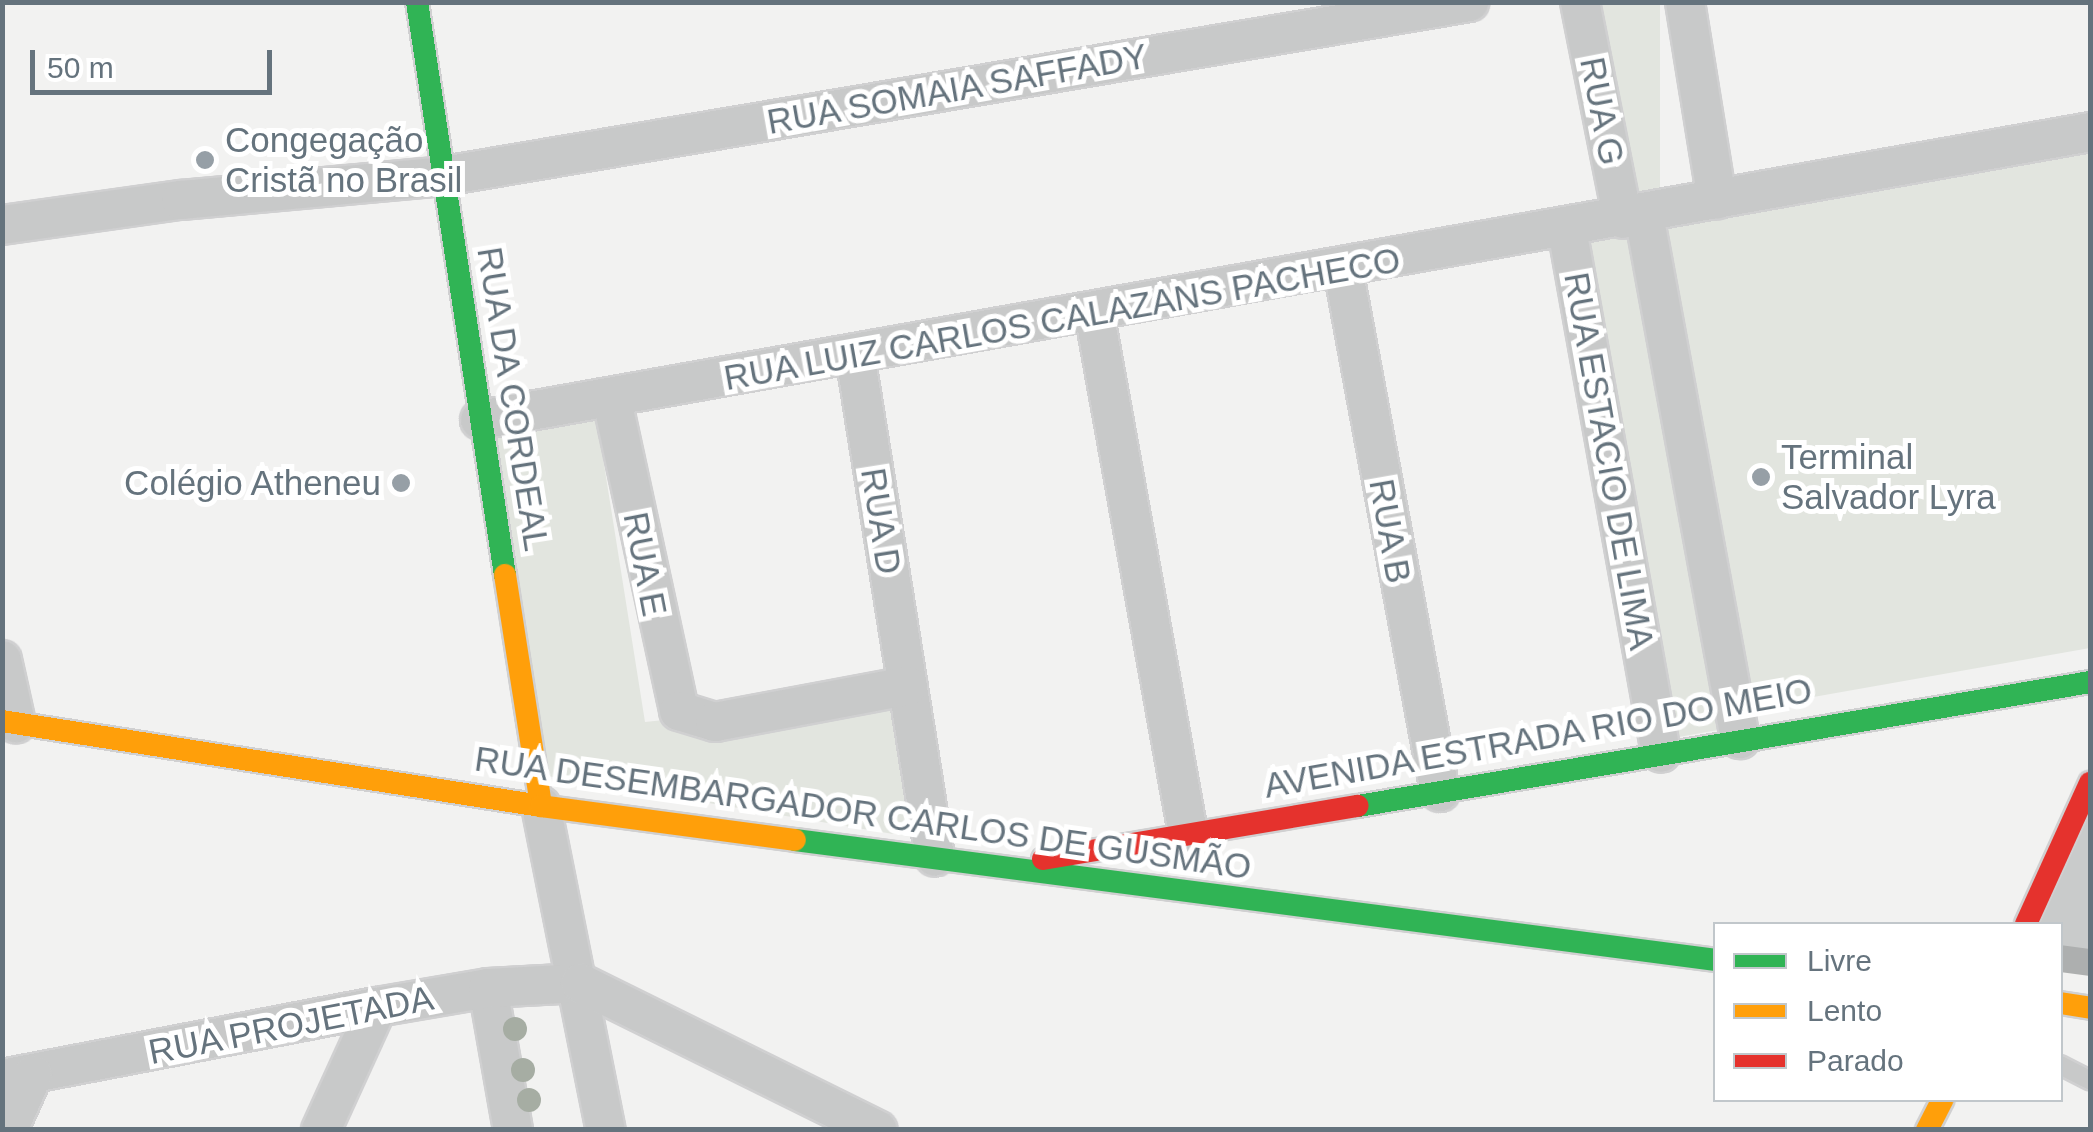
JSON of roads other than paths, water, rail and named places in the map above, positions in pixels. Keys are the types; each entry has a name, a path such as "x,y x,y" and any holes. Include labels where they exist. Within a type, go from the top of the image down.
{"street":[{"name":"RUA DA CORDEAL","path":"417,2 541,806"},
{"name":"RUA G","path":"1580,2 1634,217 1740,739"},
{"path":"1685,2 1717,199"},
{"name":"RUA SOMAIA SAFFADY","path":"2,225 181,200 444,176 1451,4"},
{"name":"RUA LUIZ CARLOS CALAZANS PACHECO","path":"480,420 612,400 2090,132"},
{"name":"RUA ESTACIO DE LIMA","path":"1567,228 1661,753"},
{"name":"RUA B","path":"1343,269 1440,792"},
{"path":"1094,312 1188,833"},
{"name":"RUA D","path":"855,356 935,857"},
{"name":"RUA E","path":"612,400 678,711 694,719 715,722 908,686"},
{"path":"2,660 9,722"},
{"name":"AVENIDA ESTRADA RIO DO MEIO","path":"998,868 2090,682"},
{"name":"RUA DESEMBARGADOR CARLOS DE GUSMÃO","path":"9,722 541,806 1279,906 1713,960"},
{"path":"2027,922 2090,783"},
{"path":"541,806 580,983 606,1130"},
{"path":"1254,851 1260,822"},
{"path":"1258,876 1279,906"},
{"path":"580,983 878,1130"},
{"name":"RUA PROJETADA","path":"18,1077 488,988 580,983"},
{"path":"488,988 513,1130"},
{"path":"2063,1004 2090,1008"},
{"path":"321,1130 376,1007"},
{"path":"8,1130 18,1077"},
{"path":"1927,1130 1941,1102"}],"lane":[{"path":"2063,1067 2090,1080"}],"place":[{"name":"Congegação Cristã no Brasil","path":"205,160"},
{"name":"Terminal Salvador Lyra","path":"1761,477"},
{"name":"Colégio Atheneu","path":"401,483"}]}
